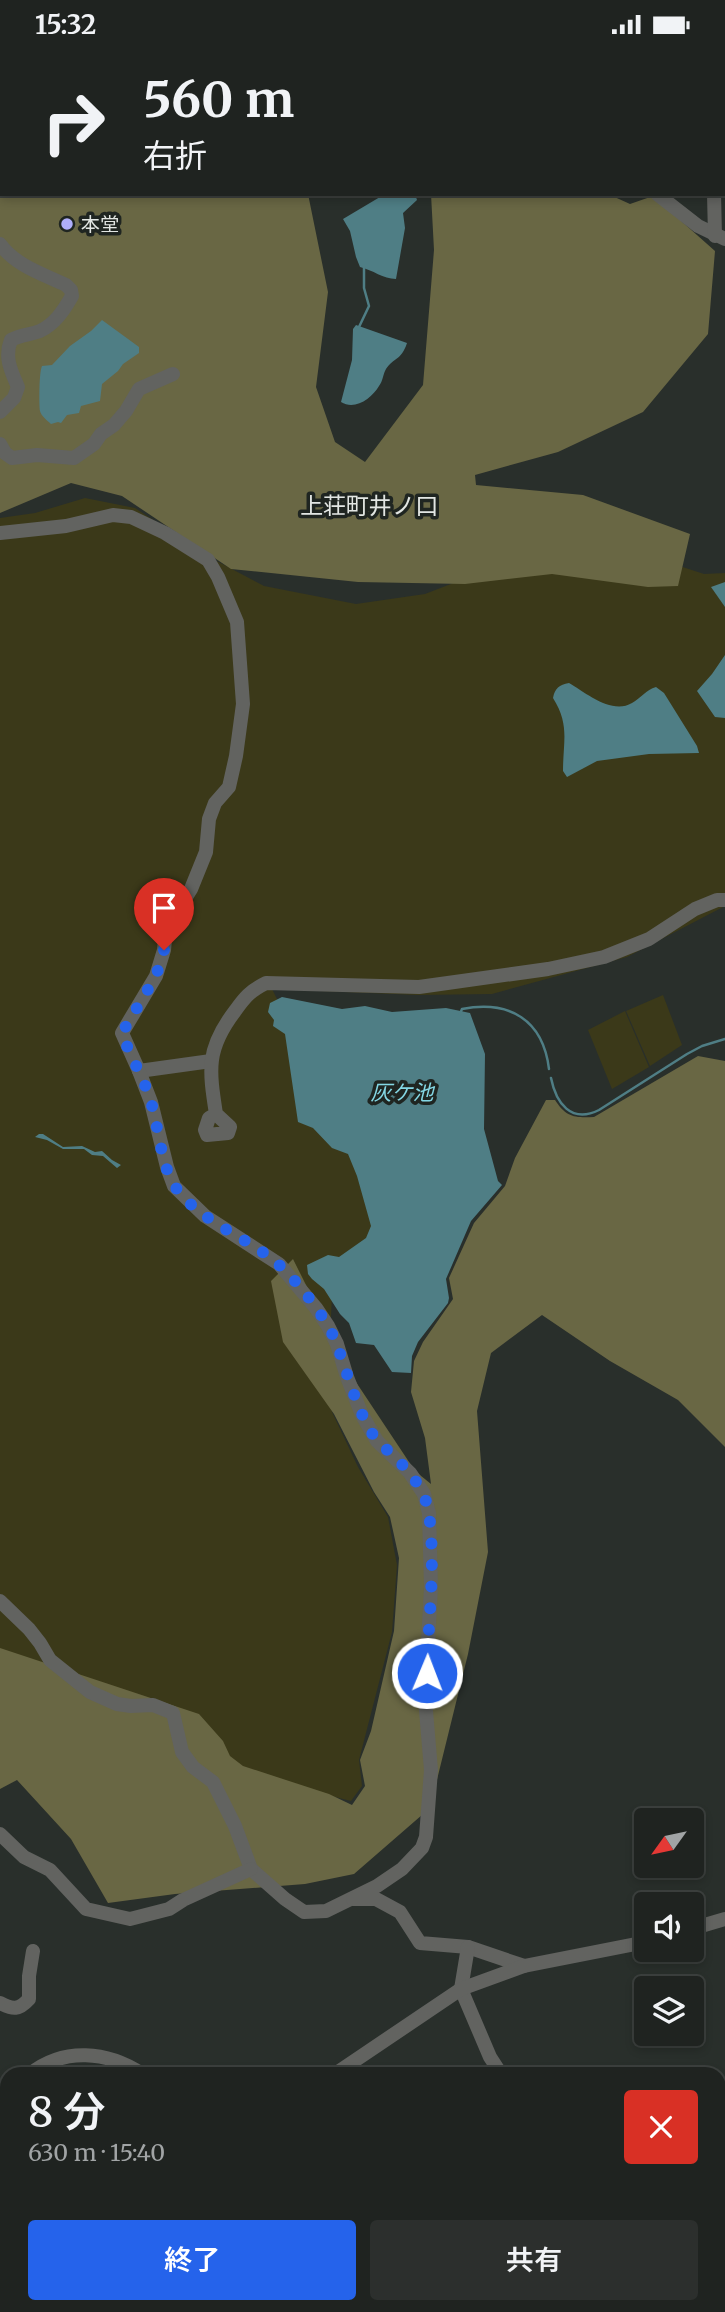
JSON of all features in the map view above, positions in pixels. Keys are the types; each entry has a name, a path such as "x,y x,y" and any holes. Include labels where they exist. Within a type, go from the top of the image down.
{"street":[{"path":"660,196 698,226 720,237"},
{"path":"713,196 720,237"},
{"path":"0,244 6,253 19,263 66,285 72,296 59,317 46,327 11,340 7,352 18,387 14,398 0,412"},
{"path":"0,444 12,458 37,455 74,458 114,425 139,389 173,374"},
{"path":"0,533 66,526 113,515 131,517 165,533 208,560 237,622 243,704 229,787 215,803 209,819 206,852 191,890 166,929 164,950 156,976 122,1033 151,1102 174,1186 205,1216 279,1264 316,1308 337,1344 362,1415 377,1441 410,1473 424,1495 429,1513 431,1587 425,1699 430,1770 426,1837 422,1848 402,1869 377,1886 326,1911 304,1912 251,1869 219,1790 213,1781 193,1767 182,1752 173,1713 153,1705 117,1704 83,1687 50,1660 29,1629 0,1601"},
{"path":"216,1114 211,1061 215,1042 250,991 266,982 419,987 548,968 604,957 649,939 695,909 717,900 725,900"},
{"path":"139,1071 211,1061"},
{"path":"0,1834 24,1857 50,1870 86,1909 130,1919 169,1909 183,1899 251,1869"},
{"path":"348,1899 376,1899 400,1912 420,1943 468,1947 524,1966"},
{"path":"704,1925 725,1919"},
{"path":"345,2067 461,1989 524,1966 634,1944"},
{"path":"468,1947 461,1989 495,2067"},
{"path":"0,2003 11,2009 22,2007 29,1999 33,1951"},
{"path":"39,2067 67,2056 93,2054 129,2067"}],"shaded area":[{"path":"0,196 308,196 328,292 316,387 335,442 365,462 423,385 434,250 431,196 612,196 630,204 653,196 715,251 708,334 643,412 558,452 475,475 476,485 583,495 690,534 678,586 648,587 552,574 465,584 358,582 231,569 122,496 71,483 0,513"},
{"path":"85,498 135,508 211,558 264,586 356,604 425,594 492,568 649,556 704,574 725,573 725,906 627,957 492,994 418,995 272,989 351,1148 378,1229 333,1273 328,1382 332,1412 358,1467 388,1517 397,1565 392,1632 359,1760 362,1786 351,1801 287,1785 0,1670 0,518 35,513"},
{"path":"663,995 682,1045 650,1066 626,1011"},
{"path":"625,1011 649,1067 612,1089 588,1030"},
{"path":"698,1056 725,1061 725,1447 678,1400 610,1361 542,1315 491,1353 477,1411 488,1552 468,1654 430,1808 354,1874 305,1884 175,1894 108,1903 71,1839 17,1780 0,1789 0,1648 199,1714 223,1741 230,1756 243,1766 329,1794 352,1805 365,1786 360,1760 371,1731 394,1631 399,1558 390,1517 374,1492 334,1414 283,1342 271,1281 293,1259 350,1373 415,1471 431,1484 425,1438 411,1392 414,1361 423,1342 453,1299 449,1278 474,1223 505,1186 515,1158 546,1100 555,1100 571,1115 594,1117"}],"water":[{"path":"382,196 416,196 417,200 403,213 405,228 396,279 360,267 350,231 343,219"},
{"path":"102,320 139,347 139,353 102,384 100,401 81,406 79,413 67,415 61,423 51,424 40,411 42,366 52,365"},
{"path":"356,325 407,343 400,356 386,369 376,391 363,402 352,405 341,402 352,360 353,329"},
{"path":"725,582 725,607 711,587"},
{"path":"725,655 725,718 715,717 697,691"},
{"path":"569,683 599,701 616,706 632,703 656,687 664,693 699,753 649,754 597,761 567,777 563,771 564,725 553,698 558,687"},
{"name":"灰ケ池","path":"282,997 342,1009 365,1006 392,1012 446,1008 470,1013 485,1054 484,1129 498,1181 502,1185 471,1221 446,1279 448,1303 418,1342 412,1356 411,1373 392,1372 374,1345 356,1343 349,1323 324,1289 308,1274 307,1265 328,1255 339,1257 366,1238 371,1226 348,1154 332,1148 313,1128 298,1122 285,1034 273,1026 274,1020 268,1012 270,1003"},
{"path":"39,1134 63,1147 82,1146 95,1152 102,1151 121,1165 117,1168 103,1156 92,1155 84,1149 63,1149 35,1137"}],"waterway":[{"path":"359,327 369,306 364,288 364,266"},
{"path":"460,1014 462,1009 479,1007 509,1011 521,1017 540,1038 549,1069"},
{"path":"551,1078 557,1096 566,1109 573,1113 589,1114 687,1054 725,1039"}],"place":[{"name":"本堂","path":"67,224"}],"district":[{"name":"上荘町井ノ口","path":"369,506"}],"route":[{"path":"164,950 156,976 122,1033 151,1102 167,1167 174,1186 186,1199 205,1216 279,1264 316,1308 337,1344 362,1415 377,1441 410,1473 424,1495 429,1513 431,1587 427,1673"}]}
